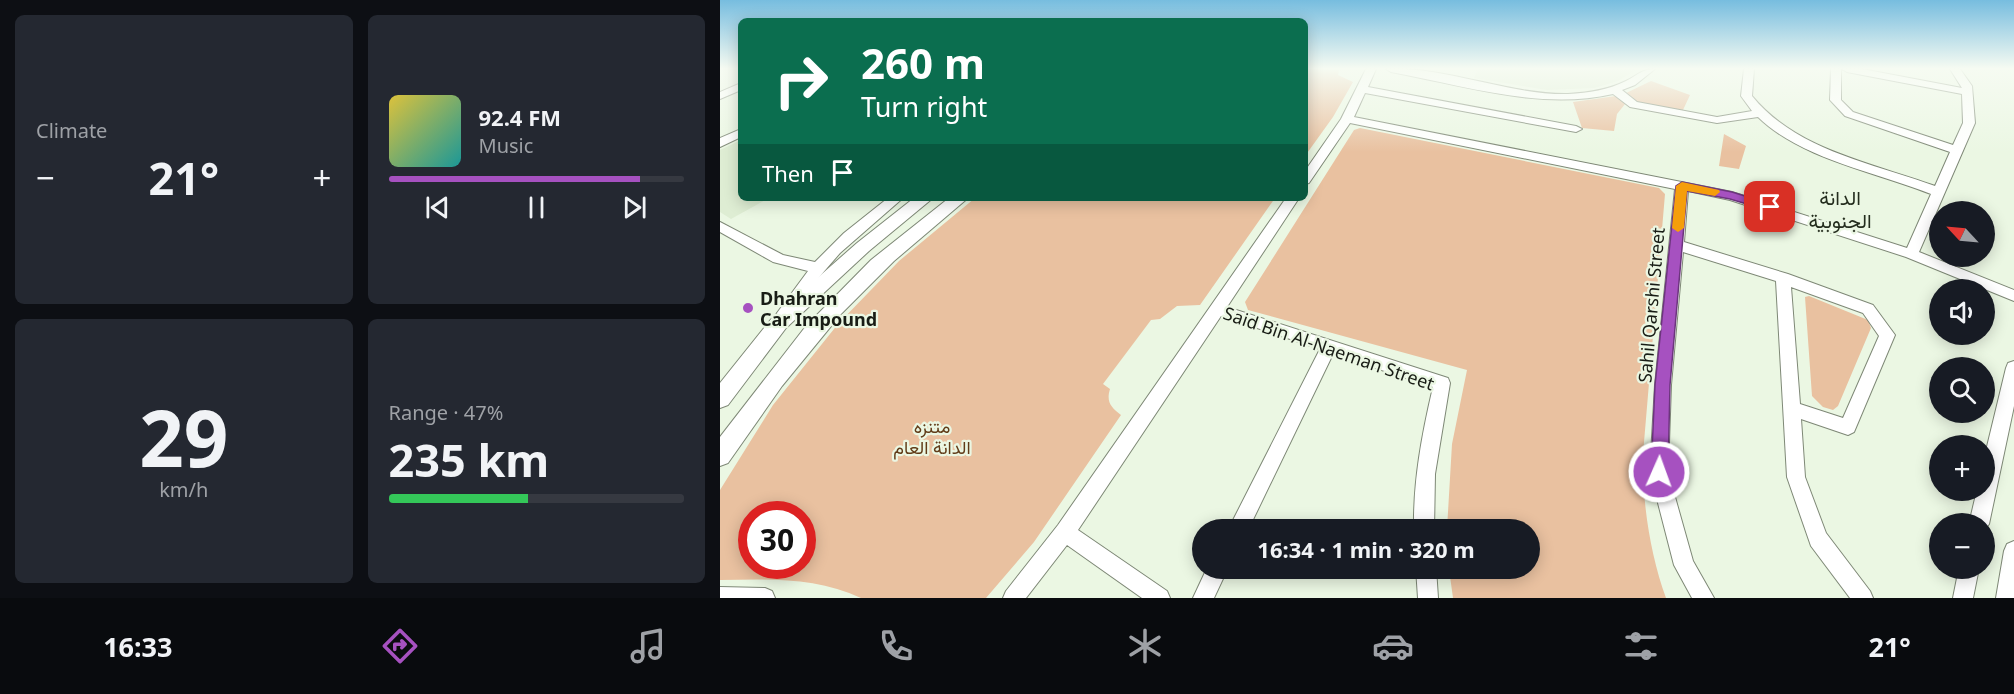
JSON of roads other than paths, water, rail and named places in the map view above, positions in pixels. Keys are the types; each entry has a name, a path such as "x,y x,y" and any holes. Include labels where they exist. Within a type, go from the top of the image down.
{"main road":[{"path":"720,399 780,323 913,201"},
{"path":"720,456 766,390 836,308 876,266 917,230 956,201"}],"street":[{"path":"1308,176 1347,119 1358,97"},
{"path":"1404,97 1576,129"},
{"path":"1549,97 1580,97"},
{"path":"1623,97 1634,105 1717,120 1760,113"},
{"path":"1747,97 1776,128 1801,144 1939,192"},
{"path":"1833,97 1837,106 1849,114 1957,150"},
{"path":"1911,254 1969,123 1968,97"},
{"path":"1347,119 1732,196 1911,254 2014,296"},
{"path":"720,143 738,134"},
{"name":"Sahil Qarshi Street","path":"1682,186 1663,385 1659,472 1684,565 1704,598"},
{"path":"780,323 817,267 848,235 913,201"},
{"path":"1013,598 1065,532 1291,201"},
{"path":"724,233 776,259 797,266 817,267"},
{"path":"1676,245 1783,278 1868,309 1887,335 1848,427 1793,409"},
{"path":"1783,278 1796,477 1818,539 1863,598"},
{"name":"Said Bin Al-Naeman Street","path":"1217,309 1442,383 1430,440 1423,519"},
{"path":"1243,519 1329,346"},
{"path":"1981,513 2014,368"},
{"path":"1065,532 1160,598"},
{"path":"2006,598 2014,551"},
{"path":"1203,598 1212,579"},
{"path":"1427,579 1428,598"},
{"path":"1963,598 1967,579"},
{"path":"720,597 765,598"}],"place":[{"name":"Dhahran Car Impound","path":"748,308"}],"district":[{"name":"الدانة الجنوبية","path":"1840,208"}],"park label":[{"name":"متنزه الدانة العام","path":"932,436"}]}
